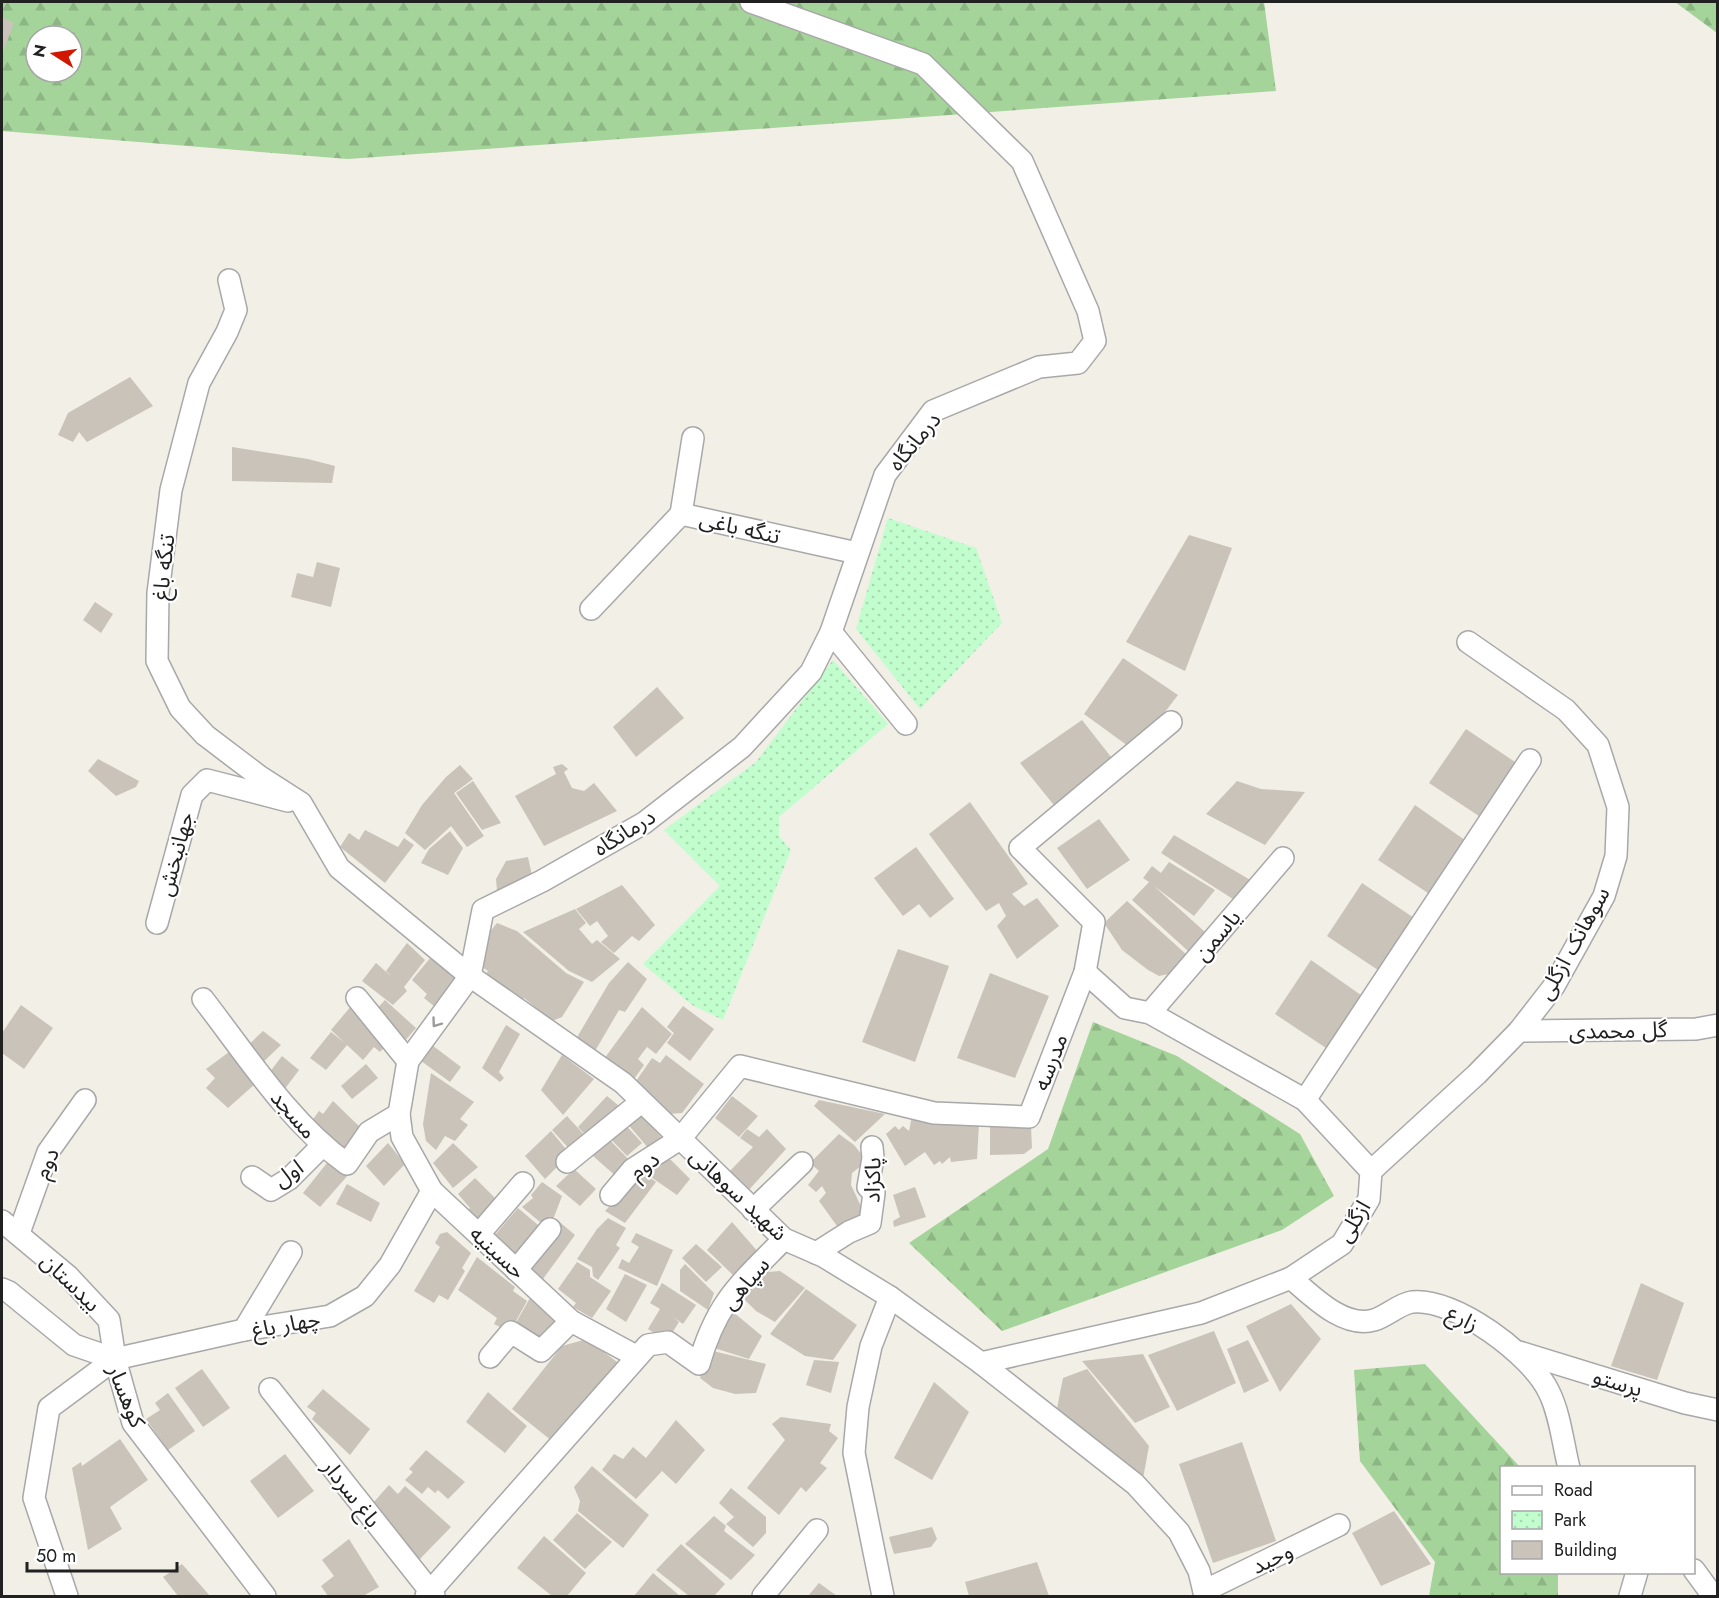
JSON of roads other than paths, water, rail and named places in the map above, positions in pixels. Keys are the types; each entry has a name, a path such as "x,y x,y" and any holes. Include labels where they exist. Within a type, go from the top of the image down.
{"street":[{"name":"درمانگاه","path":"470,976 483,910 542,881 644,823 742,747 811,672 831,632 885,475 933,411 1039,367 1078,363 1095,341 1088,312 1022,161 923,64 752,2"},
{"name":"تنگه باغ","path":"229,280 236,310 227,332 199,383 171,490 158,593 157,661 180,708 205,735 259,776 301,803"},
{"path":"681,514 693,438"},
{"name":"تنگه باغی","path":"591,609 681,514 857,553"},
{"path":"831,632 906,724"},
{"name":"سوهانک ازگلی","path":"1371,1171 1477,1074 1519,1031 1554,986 1604,897 1616,856 1618,807 1598,746 1566,710 1468,642"},
{"name":"مدرسه","path":"680,1139 740,1066 934,1113 1029,1117 1085,972 1094,922 1020,848 1171,722"},
{"path":"1305,1100 1530,760"},
{"name":"جهانبخش","path":"157,923 192,795 207,780 301,803"},
{"name":"شهید سوهانی","path":"301,803 339,868 470,976 623,1083 784,1239 816,1254 890,1297 981,1363 1135,1484 1179,1532 1199,1571 1205,1594"},
{"name":"یاسمن","path":"1150,1013 1283,858"},
{"name":"ازگلی","path":"981,1363 1201,1313 1292,1278 1342,1244 1369,1199 1371,1171 1305,1100 1150,1013 1125,1008 1085,972"},
{"path":"399,1114 408,1061 470,976"},
{"path":"357,998 408,1061"},
{"name":"مسجد","path":"203,999 269,1085 322,1146 347,1164 369,1132 399,1114"},
{"name":"گل محمدی","path":"1519,1031 1696,1029 1718,1025"},
{"name":"دوم","path":"10,1227 48,1152 85,1100"},
{"path":"567,1162 641,1102"},
{"name":"حسینیه","path":"399,1114 402,1137 432,1191 571,1321 636,1356"},
{"name":"دوم","path":"611,1195 633,1169 680,1139"},
{"name":"اول","path":"252,1177 271,1190 289,1179 322,1146"},
{"name":"پاکزاد","path":"816,1254 849,1232 870,1223 874,1193 868,1187 873,1158 872,1146"},
{"path":"753,1210 802,1163"},
{"path":"479,1234 523,1183"},
{"name":"چهار باغ","path":"115,1359 244,1330 330,1316 365,1296 390,1265 432,1191"},
{"name":"بیدستان","path":"10,1227 68,1276 109,1320 115,1359"},
{"path":"516,1269 550,1229"},
{"name":"سپاهی","path":"636,1356 648,1345 668,1342 699,1364 709,1331 727,1298 784,1239"},
{"path":"244,1330 291,1252"},
{"name":"زارع","path":"1292,1278 1325,1308 1347,1318 1373,1321 1411,1302 1441,1306 1476,1324 1519,1352 1549,1391 1569,1466"},
{"name":"کوهسار","path":"2,1289 9,1292 74,1345 115,1359 133,1423 265,1596"},
{"path":"883,1596 854,1453 858,1407 871,1346 890,1297"},
{"path":"490,1357 511,1332 541,1351 571,1321"},
{"name":"پرستو","path":"1519,1352 1685,1403 1718,1410"},
{"path":"430,1595 636,1356"},
{"path":"67,1596 34,1498 49,1407 115,1359"},
{"name":"باغ سردار","path":"270,1389 430,1595"},
{"name":"وحید","path":"1205,1594 1339,1525"},
{"path":"763,1596 817,1530"},
{"path":"1695,1571 1713,1596"},
{"path":"1630,1596 1636,1574"}]}
